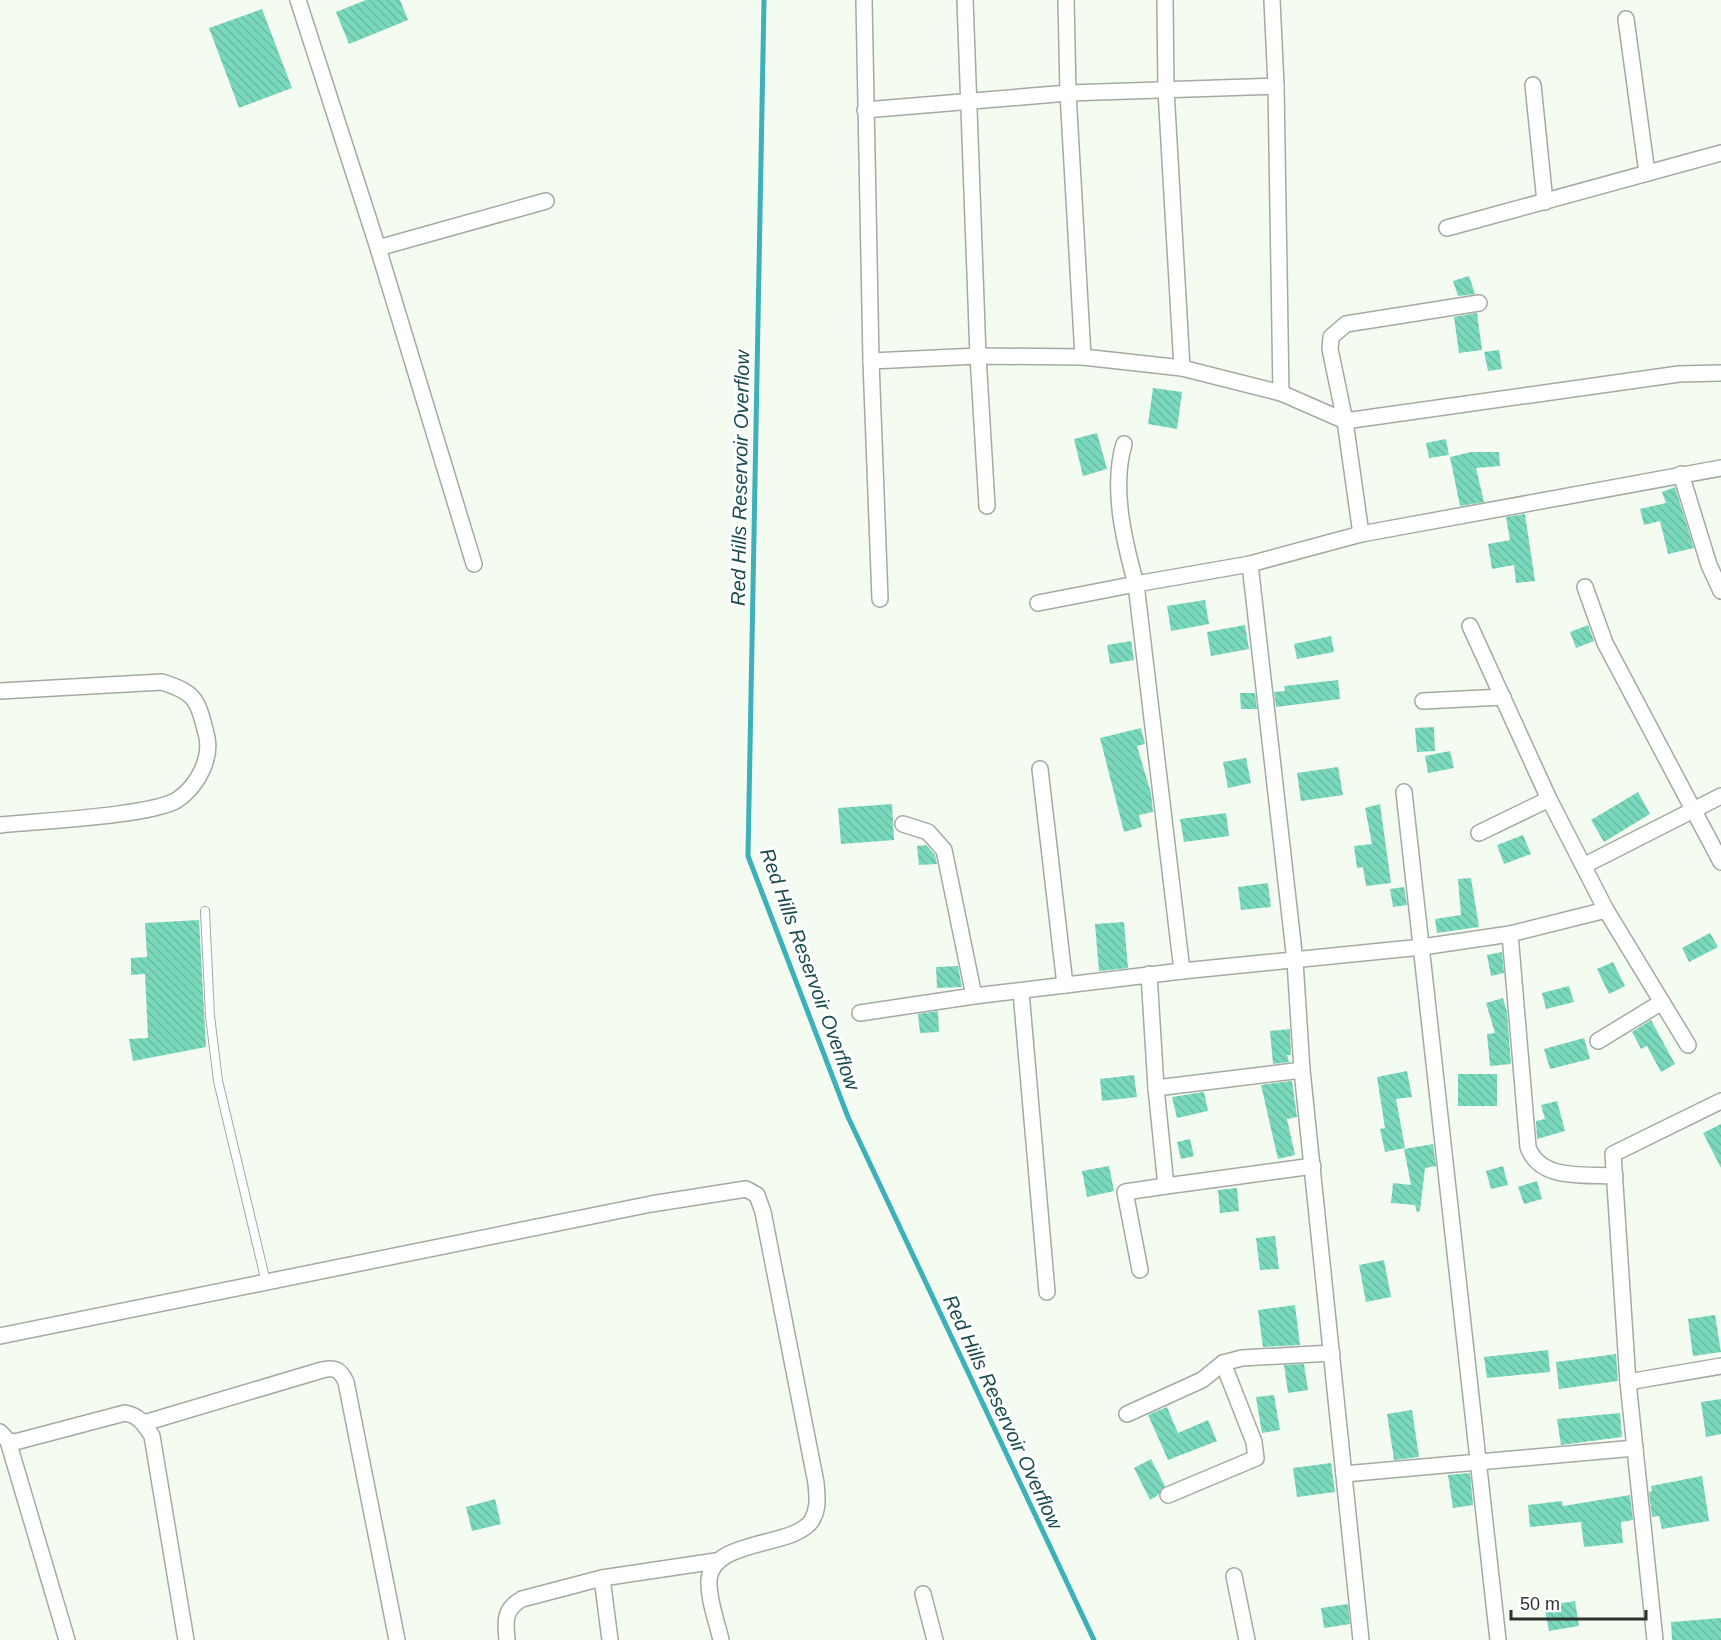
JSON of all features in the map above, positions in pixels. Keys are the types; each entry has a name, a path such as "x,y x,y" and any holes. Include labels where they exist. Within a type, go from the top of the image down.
{"street":[{"path":"298,0 378,248 474,564"},
{"path":"864,0 865,110 880,599"},
{"path":"965,0 978,356 987,506"},
{"path":"1066,0 1068,93 1083,357"},
{"path":"1165,0 1166,90 1182,368"},
{"path":"1272,0 1276,86 1281,393"},
{"path":"1626,19 1647,173"},
{"path":"1533,85 1545,202"},
{"path":"865,110 1068,93 1276,86"},
{"path":"1447,228 1721,153"},
{"path":"378,248 546,201"},
{"path":"1361,534 1346,421 1330,349 1331,337 1337,329 1346,324 1479,303"},
{"path":"872,361 978,356 1083,357 1182,368 1281,393 1346,421 1679,374 1721,374"},
{"path":"1124,444 1119,463 1122,517 1127,551 1136,584 1182,971"},
{"path":"1038,603 1250,564 1361,534 1721,468"},
{"path":"1681,474 1709,565 1721,591"},
{"path":"1250,564 1294,961 1302,1070 1361,1640"},
{"path":"1585,587 1605,643 1721,862"},
{"path":"1470,626 1549,799 1606,910 1688,1045"},
{"path":"0,691 162,682 187,690 200,708 208,738 206,760 198,779 177,800 150,809 0,825"},
{"path":"1423,702 1503,697"},
{"path":"1040,768 1065,985"},
{"path":"1404,792 1498,1640"},
{"path":"1585,866 1721,796"},
{"path":"1479,833 1549,799"},
{"path":"903,824 928,832 944,850 974,996"},
{"path":"860,1013 1149,974 1422,947 1510,934 1606,910"},
{"path":"1510,934 1528,1147 1539,1165 1552,1172 1615,1176"},
{"path":"1149,974 1156,1088 1166,1186"},
{"path":"1021,992 1047,1292"},
{"path":"1598,1041 1662,1002"},
{"path":"1156,1088 1302,1070"},
{"path":"1655,1640 1628,1382 1613,1154 1721,1101"},
{"path":"1140,1270 1125,1192 1313,1166"},
{"path":"0,1336 651,1204 746,1189 757,1195 763,1212 812,1461 817,1507 811,1522 787,1535 727,1554 716,1562 602,1578 522,1599 512,1604 506,1612 507,1640"},
{"path":"1127,1414 1202,1380 1223,1363 1242,1358 1332,1353"},
{"path":"1168,1495 1256,1458 1254,1442 1223,1363"},
{"path":"1628,1382 1721,1366"},
{"path":"144,1423 322,1370 336,1369 342,1372 346,1382 397,1640"},
{"path":"4,1437 15,1442 125,1413 136,1415 144,1423 152,1436 186,1640"},
{"path":"4,1437 68,1640"},
{"path":"1344,1474 1635,1448"},
{"path":"716,1562 709,1580 721,1640"},
{"path":"1234,1575 1247,1640"},
{"path":"602,1578 610,1640"},
{"path":"923,1594 935,1640"}],"lane":[{"path":"205,911 210,1016 218,1081 266,1282"}],"building":[{"path":"366,0 400,0 408,20 349,44 336,12"},
{"path":"262,9 292,88 239,108 209,28"},
{"path":"1469,276 1475,294 1458,296 1453,281"},
{"path":"1477,313 1482,350 1459,353 1454,317"},
{"path":"1499,350 1502,369 1488,371 1484,352"},
{"path":"1153,388 1182,392 1177,429 1148,424"},
{"path":"1097,433 1107,469 1083,476 1074,439"},
{"path":"1446,439 1449,455 1429,458 1426,443"},
{"path":"1471,452 1499,452 1500,466 1476,468 1484,502 1460,506 1450,457"},
{"path":"1675,487 1694,548 1668,554 1660,521 1644,525 1640,509 1666,503 1662,492"},
{"path":"1525,514 1535,581 1516,583 1514,565 1492,569 1488,544 1510,540 1506,517"},
{"path":"1205,600 1209,624 1171,631 1167,606"},
{"path":"1245,625 1249,649 1211,656 1207,632"},
{"path":"1588,625 1594,641 1576,648 1570,632"},
{"path":"1331,636 1334,652 1297,659 1294,644"},
{"path":"1131,641 1134,660 1110,664 1107,645"},
{"path":"1338,680 1340,699 1276,707 1274,692 1285,691 1284,686"},
{"path":"1240,693 1255,693 1257,709 1241,709"},
{"path":"1434,727 1435,751 1417,752 1415,728"},
{"path":"1141,728 1145,744 1137,746 1151,793 1153,812 1139,815 1142,827 1124,832 1100,738"},
{"path":"1450,751 1454,768 1428,773 1425,756"},
{"path":"1246,758 1251,783 1228,788 1223,762"},
{"path":"1338,767 1343,795 1301,801 1297,773"},
{"path":"1638,792 1650,814 1604,842 1591,820"},
{"path":"892,804 894,840 841,844 838,808"},
{"path":"1380,804 1391,883 1366,886 1363,867 1357,868 1354,846 1372,844 1365,808"},
{"path":"1226,813 1229,836 1184,842 1180,819"},
{"path":"1523,835 1531,854 1504,864 1497,845"},
{"path":"926,845 935,855 937,864 919,865 917,846"},
{"path":"1471,878 1479,927 1437,933 1435,919 1461,915 1458,879"},
{"path":"1268,883 1271,907 1241,910 1238,887"},
{"path":"1404,887 1407,905 1393,907 1390,889"},
{"path":"199,920 206,1047 133,1061 129,1039 148,1038 145,974 131,975 131,958 147,957 145,923"},
{"path":"1124,922 1128,968 1099,971 1095,924"},
{"path":"1710,933 1718,947 1689,962 1682,948"},
{"path":"1502,952 1504,973 1491,976 1487,955"},
{"path":"1613,962 1625,986 1609,994 1597,969"},
{"path":"958,966 962,987 937,988 936,967"},
{"path":"1569,986 1574,1002 1546,1009 1542,993"},
{"path":"1503,998 1507,1012 1511,1064 1490,1066 1487,1034 1495,1033 1486,1003"},
{"path":"938,1011 939,1032 920,1033 918,1014"},
{"path":"1651,1020 1675,1064 1661,1072 1647,1046 1641,1049 1632,1032"},
{"path":"1290,1029 1291,1055 1287,1055 1289,1062 1273,1064 1270,1031"},
{"path":"1584,1038 1590,1059 1550,1069 1544,1049"},
{"path":"1407,1071 1412,1097 1396,1099 1405,1148 1385,1152 1380,1129 1385,1128 1377,1077"},
{"path":"1458,1074 1497,1074 1497,1106 1458,1106"},
{"path":"1134,1075 1137,1097 1102,1101 1100,1079"},
{"path":"1292,1081 1297,1117 1287,1119 1295,1155 1278,1159 1261,1085"},
{"path":"1204,1092 1208,1111 1177,1118 1172,1097"},
{"path":"1557,1101 1565,1131 1537,1139 1536,1121 1545,1119 1541,1105"},
{"path":"1721,1124 1721,1168 1703,1133"},
{"path":"1190,1139 1194,1156 1181,1159 1177,1142"},
{"path":"1433,1144 1436,1166 1425,1168 1420,1211 1417,1212 1415,1205 1391,1203 1393,1183 1411,1185 1404,1149"},
{"path":"1109,1166 1114,1191 1087,1197 1082,1171"},
{"path":"1503,1166 1508,1185 1491,1189 1486,1171"},
{"path":"1537,1181 1542,1199 1524,1204 1518,1187"},
{"path":"1237,1188 1239,1211 1220,1213 1218,1190"},
{"path":"1275,1236 1279,1269 1260,1270 1256,1238"},
{"path":"1384,1260 1391,1297 1366,1302 1359,1265"},
{"path":"1295,1305 1300,1345 1263,1347 1258,1310"},
{"path":"1715,1315 1721,1352 1693,1356 1688,1319"},
{"path":"1548,1350 1550,1372 1487,1378 1484,1357"},
{"path":"1616,1354 1618,1381 1559,1389 1556,1362"},
{"path":"1304,1364 1308,1390 1288,1393 1284,1365"},
{"path":"1274,1395 1280,1430 1262,1433 1256,1397"},
{"path":"1721,1399 1721,1434 1706,1437 1701,1402"},
{"path":"1167,1407 1178,1433 1208,1420 1217,1441 1168,1460 1148,1415"},
{"path":"1412,1410 1419,1457 1394,1460 1387,1414"},
{"path":"1620,1413 1622,1437 1561,1445 1557,1419"},
{"path":"1151,1459 1165,1486 1158,1495 1150,1500 1134,1468"},
{"path":"1331,1463 1335,1492 1297,1497 1293,1468"},
{"path":"1470,1473 1473,1505 1453,1508 1448,1475"},
{"path":"1702,1476 1709,1521 1662,1529 1659,1516 1652,1517 1649,1492 1652,1491 1651,1486"},
{"path":"1630,1495 1633,1520 1621,1522 1623,1543 1584,1547 1581,1522 1530,1527 1528,1505 1562,1501 1563,1506"},
{"path":"495,1499 501,1524 472,1531 466,1507"},
{"path":"1575,1601 1579,1626 1549,1631 1544,1606"},
{"path":"1348,1604 1350,1624 1324,1628 1321,1608"},
{"path":"1721,1618 1721,1640 1672,1640 1671,1622"}],"waterway":[{"name":"Red Hills Reservoir Overflow","path":"764,0 748,856 848,1117 1094,1640"}]}
